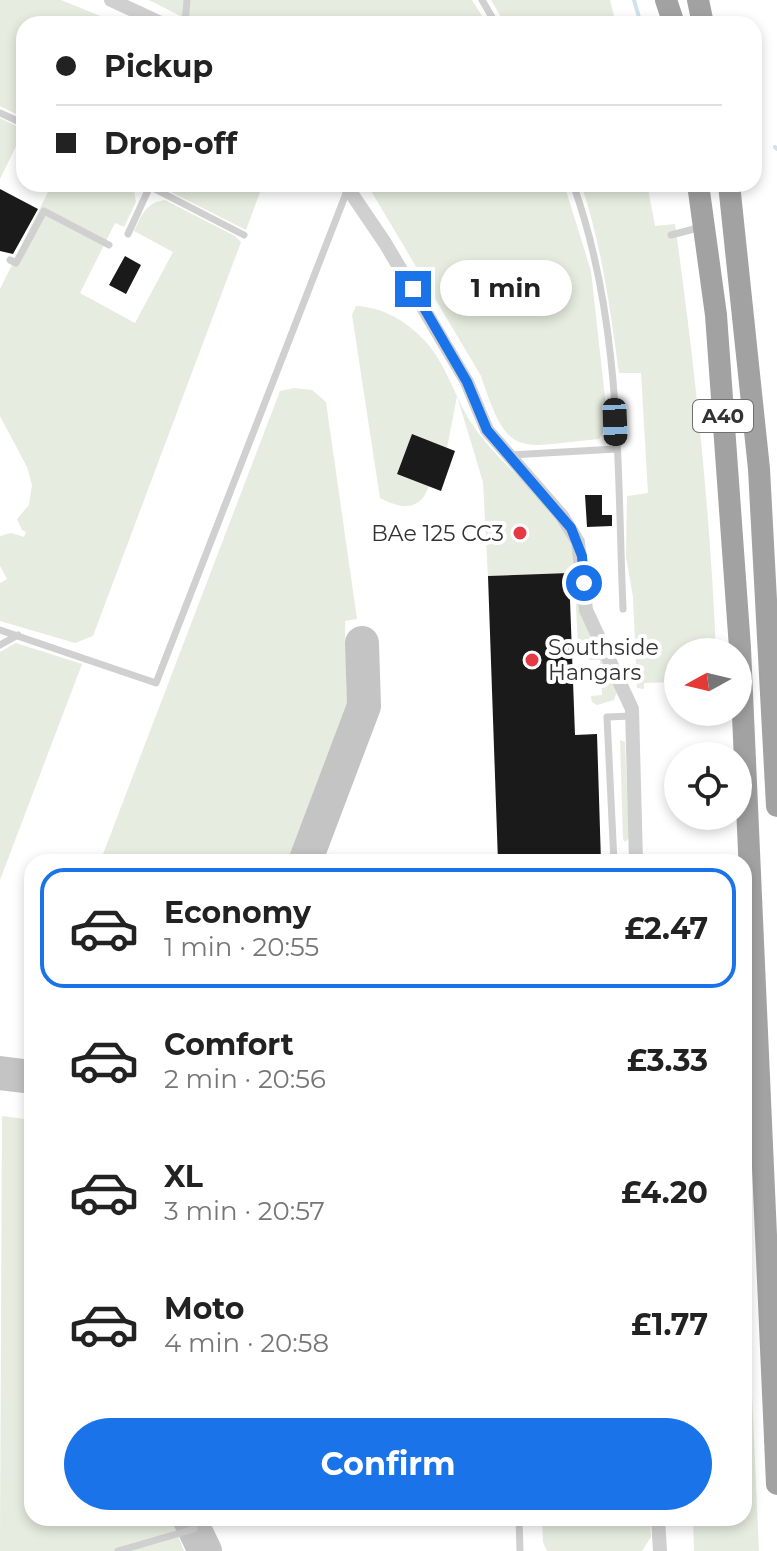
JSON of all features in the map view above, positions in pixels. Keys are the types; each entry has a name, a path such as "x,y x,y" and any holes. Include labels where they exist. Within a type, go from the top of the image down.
{"highway":[{"name":"A40","path":"699,192 716,315 740,648 749,854"},
{"name":"A40","path":"730,192 759,469 777,806"},
{"name":"A40","path":"752,919 777,1484"}],"street":[{"path":"111,0 146,16"},
{"path":"349,192 385,243 467,382 487,430 562,516 578,542 586,610 632,709 636,854"},
{"path":"658,1526 660,1551"}],"lane":[{"path":"128,234 145,192"},
{"path":"161,192 244,235"},
{"path":"0,630 151,684 160,678 344,192"},
{"path":"575,192 600,278 613,367 623,609"},
{"path":"10,260 16,263 44,211 109,245"},
{"path":"671,235 704,227"},
{"path":"508,456 616,449"},
{"path":"0,645 18,635"},
{"path":"614,854 607,717 632,716"},
{"path":"519,1526 520,1551"},
{"path":"118,1551 194,1529"}],"shaded area":[{"path":"0,0 61,0 100,16 16,16 16,114 0,106"},
{"path":"149,0 472,0 482,16 180,16"},
{"path":"491,0 610,0 614,16 500,16"},
{"path":"0,118 16,126 16,146 0,179"},
{"path":"48,192 134,192 136,202 124,227 115,223 80,293 135,323 173,252 134,231 149,207 165,200 241,242 93,636 75,643 0,621 0,583 7,579 0,566 0,536 11,533 24,537 26,532 17,519 29,505 32,485 27,467 0,416 0,289"},
{"path":"171,192 260,192 246,230"},
{"path":"372,192 566,192 591,271 608,425 599,439 533,445 520,442 509,436 500,423 481,376"},
{"path":"583,192 649,192 655,226 675,224 701,438 715,638 664,638 664,682 644,683 644,689 637,688 633,597 626,557 627,496 648,493 641,373 619,373 600,254"},
{"path":"356,306 391,315 430,346 474,427 540,499 563,530 572,547 617,692 614,700 597,705 592,702 591,696 602,695 600,660 589,660 588,647 578,648 575,585 570,585 569,573 488,576 483,482 457,396 447,448 412,434 397,473 429,486 425,494 409,506 380,498 352,315"},
{"path":"294,388 312,390 326,402 357,619 345,621 347,705 290,854 103,854 280,391"},
{"path":"16,643 82,664 0,880 0,652"},
{"path":"620,740 625,742 629,838 625,842 623,839"},
{"path":"2,1116 24,1119 24,1526 174,1526 184,1551 0,1551"},
{"path":"752,1394 759,1551 694,1551 693,1526 752,1526"},
{"path":"542,1526 650,1526 651,1537 642,1551 547,1551"}],"building":[{"path":"0,189 38,209 13,254 0,251"},
{"path":"125,256 141,265 126,294 109,285"},
{"path":"412,434 455,451 441,491 397,474"},
{"path":"585,495 602,495 602,515 612,515 612,526 587,527"},
{"name":"Southside Hangars","path":"569,573 575,735 597,734 601,854 498,854 488,576"}],"waterway":[{"path":"634,0 639,16"}],"taxiway":[{"path":"308,854 364,706 362,643"},
{"path":"0,1073 24,1076"},
{"path":"193,1526 205,1551"}],"place":[{"name":"BAe 125 CC3","path":"520,533"},
{"name":"Southside Hangars","path":"532,660"}],"route":[{"path":"413,289 467,382 487,430 571,528 582,556 584,583"}]}
